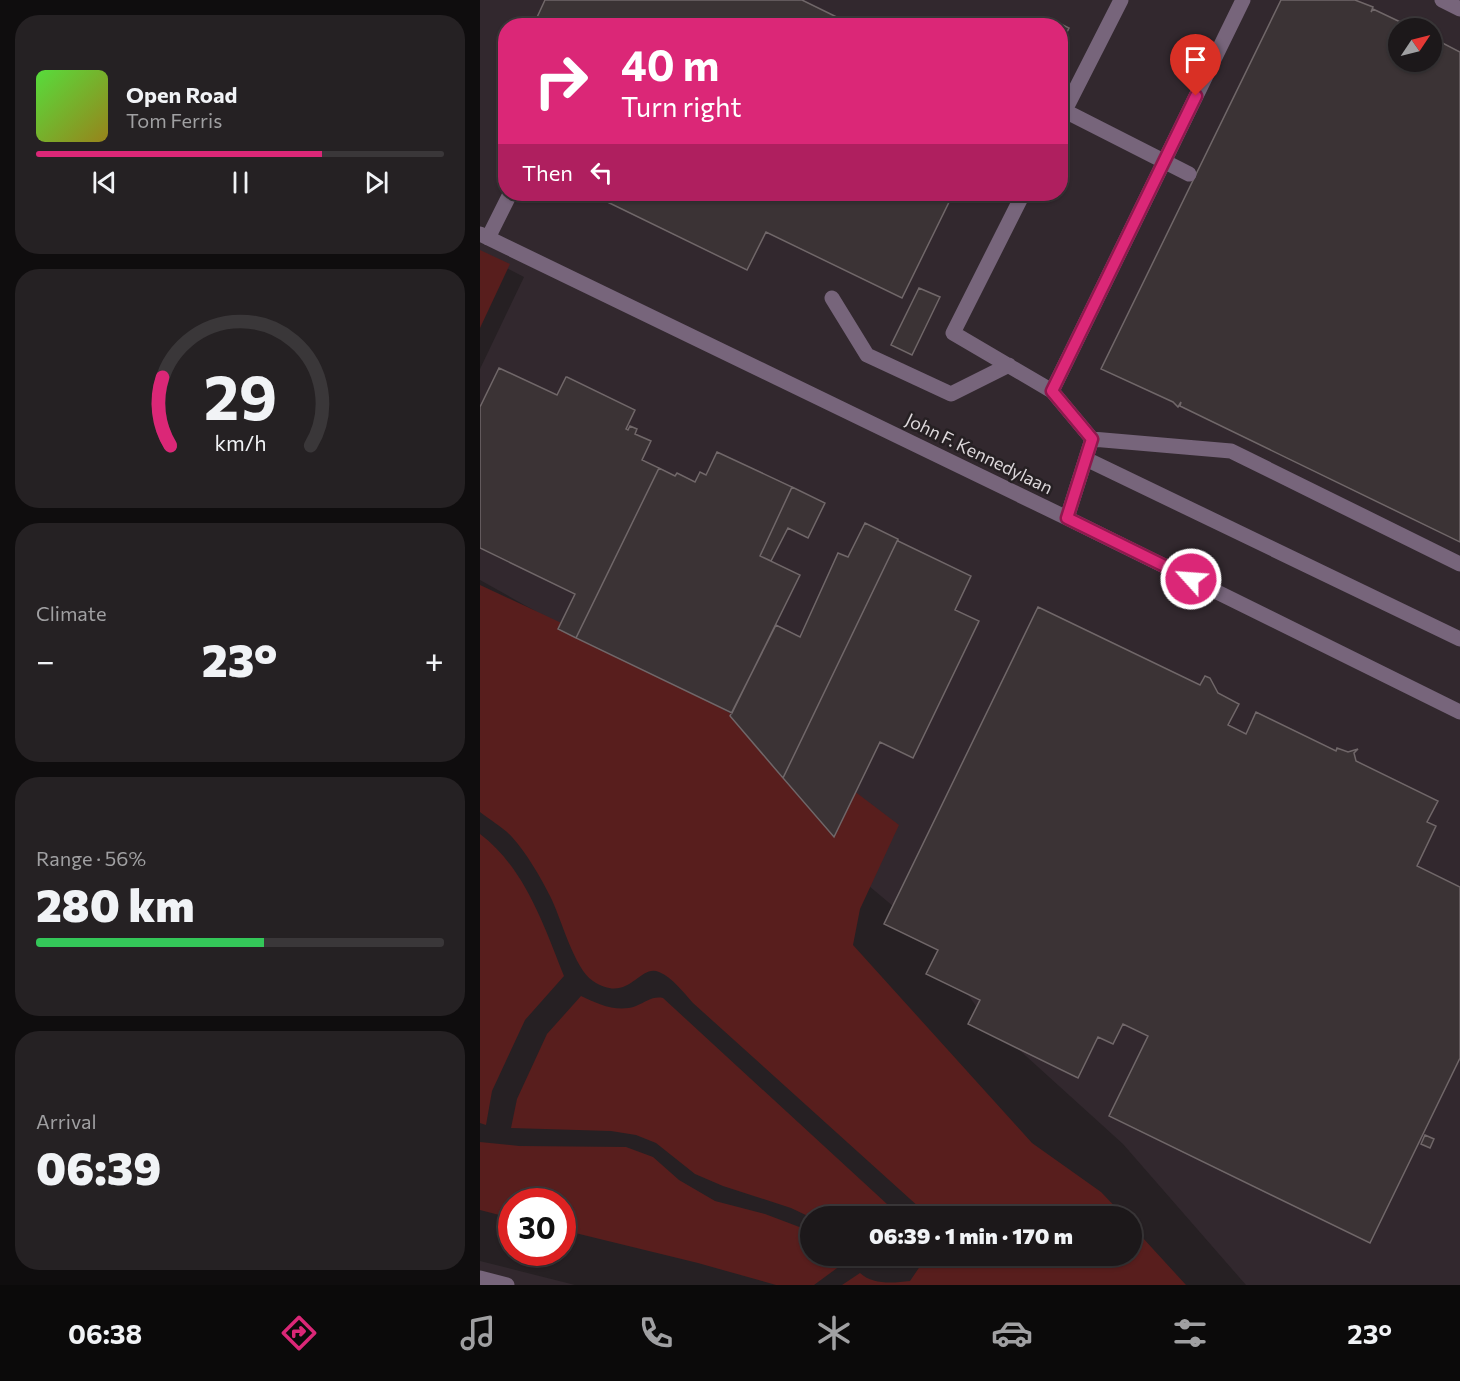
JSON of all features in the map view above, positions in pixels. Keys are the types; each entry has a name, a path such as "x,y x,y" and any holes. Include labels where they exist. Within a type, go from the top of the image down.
{"street":[{"path":"1068,105 1121,0"},
{"path":"1052,391 1243,0"},
{"path":"1442,0 1460,9"},
{"path":"1068,117 1189,174"},
{"path":"484,236 506,201"},
{"path":"1019,201 953,333 1052,391 1092,439 1231,451 1460,564"},
{"name":"John F. Kennedylaan","path":"484,236 1067,518 1460,712"},
{"path":"832,298 867,355 951,394 1009,365"},
{"path":"1067,518 1092,439"},
{"path":"1086,459 1460,639"},
{"path":"480,1278 507,1285"}],"shaded area":[{"path":"480,0 1460,0 1460,1285 1246,1285 1123,1144 985,1019 925,933 844,865 738,725 480,580 480,369 524,277 480,254"},
{"path":"480,250 510,264 480,328"},
{"path":"480,585 570,627 804,753 899,825 860,909 853,945 1032,1143 1101,1192 1114,1206 918,1206 693,1003 669,978 652,971 616,988 605,987 586,975 574,954 538,873 509,834 480,812"},
{"path":"480,834 496,848 521,881 540,918 564,976 525,1020 492,1091 486,1125 480,1123"},
{"path":"581,996 601,1005 622,1009 652,999 663,998 889,1206 800,1206 800,1212 695,1174 656,1143 636,1135 611,1131 511,1128 517,1099 547,1034"},
{"path":"480,1142 519,1146 626,1147 653,1157 679,1180 715,1201 765,1214 800,1227 800,1266 840,1266 814,1285 776,1285 576,1233 576,1188 498,1188 498,1215 480,1210"},
{"path":"1142,1237 1186,1285 842,1285 860,1273 877,1281 890,1283 910,1281 920,1266 1142,1266"},
{"path":"480,1261 575,1285 480,1285"}],"building":[{"path":"545,0 802,0 839,18 537,18"},
{"path":"1281,0 1355,0 1373,7 1371,12 1373,9 1392,18 1388,18 1388,72 1442,72 1442,43 1460,52 1460,542 1180,406 1181,402 1178,407 1173,402 1101,369"},
{"path":"605,201 950,201 902,298 766,232 747,270"},
{"path":"919,288 940,297 912,355 891,345"},
{"path":"499,368 557,395 567,377 635,410 626,429 628,430 630,426 637,429 635,434 651,441 642,460 659,468 576,638 558,629 575,594 480,548 480,407"},
{"path":"717,452 792,487 760,556 800,575 732,713 576,638 659,468 675,476 677,473 695,482 700,472 706,475"},
{"path":"792,487 825,503 808,538 788,528 771,561 760,556"},
{"path":"865,523 898,539 783,778 730,716 776,625 800,637 838,553 848,557"},
{"path":"898,539 971,576 955,610 979,621 913,758 880,742 834,837 783,778"},
{"path":"1038,607 1200,685 1205,676 1210,678 1218,693 1239,704 1228,725 1246,734 1256,712 1336,751 1337,748 1348,752 1358,749 1354,753 1356,761 1438,801 1427,822 1436,826 1417,866 1460,887 1460,1058 1370,1243 1109,1116 1148,1036 1123,1024 1113,1044 1098,1037 1078,1078 968,1024 980,1000 926,974 938,950 884,924"},
{"path":"1425,1135 1434,1139 1430,1148 1421,1144"}],"route":[{"path":"1191,579 1067,518 1092,439 1052,391 1196,96"}]}
